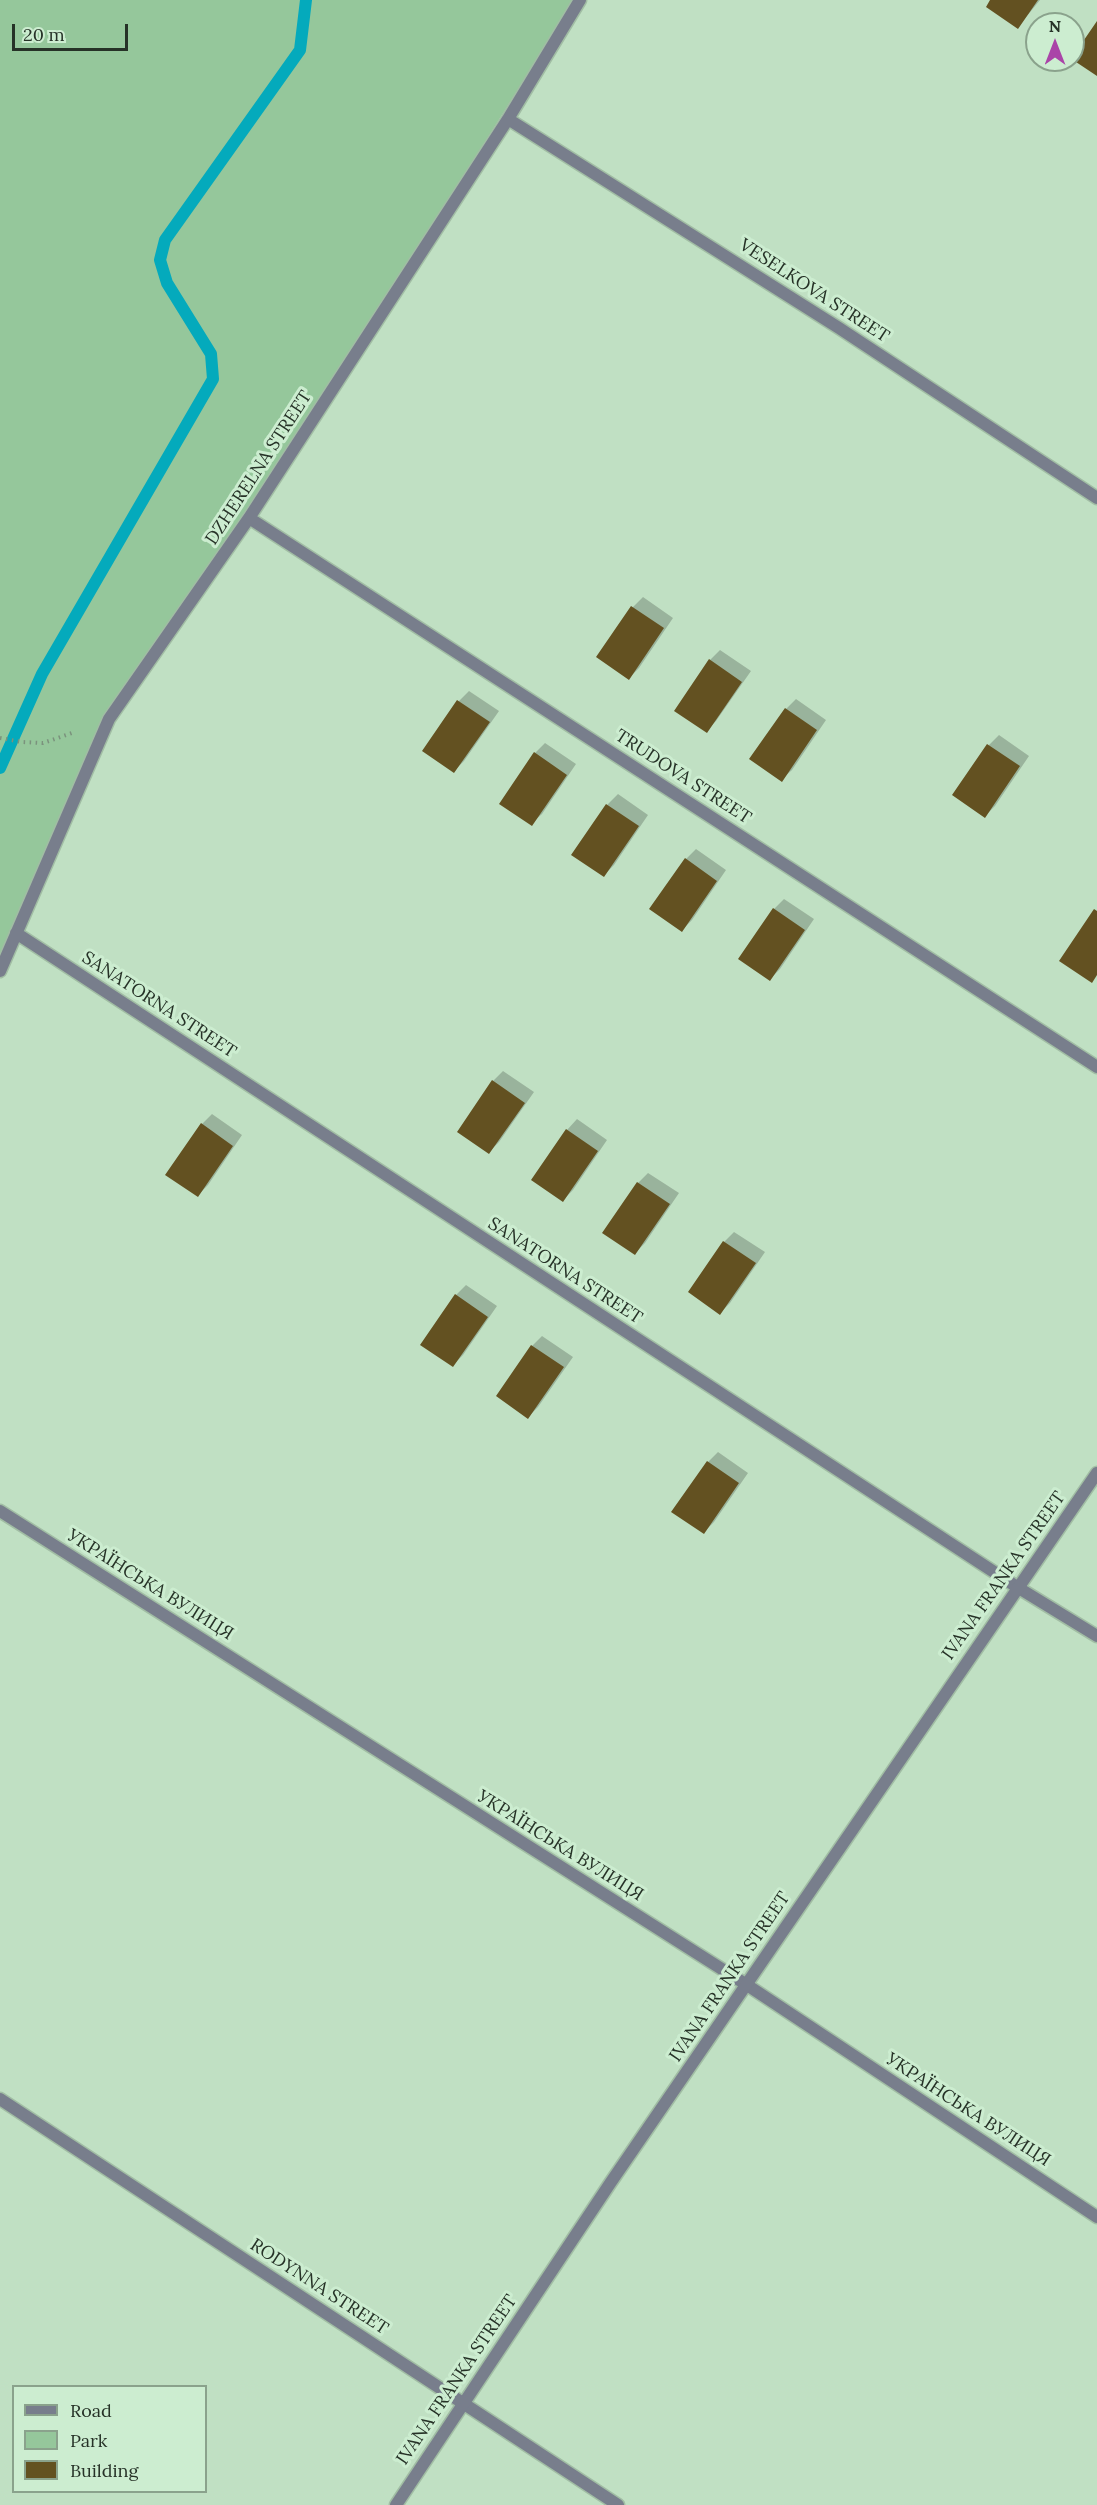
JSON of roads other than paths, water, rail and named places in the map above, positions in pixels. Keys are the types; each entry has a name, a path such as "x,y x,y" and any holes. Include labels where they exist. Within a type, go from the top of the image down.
{"street":[{"name":"DZHERELNA STREET","path":"0,972 109,719 249,518 508,119 580,0"},
{"name":"VESELKOVA STREET","path":"508,119 839,328 1097,498"},
{"name":"TRUDOVA STREET","path":"249,518 1097,1067"},
{"name":"SANATORNA STREET","path":"16,933 1017,1587 1097,1636"},
{"name":"IVANA FRANKA STREET","path":"396,2505 611,2182 1097,1473"},
{"name":"УКРАЇНСЬКА ВУЛИЦЯ","path":"0,1511 747,1985 1097,2217"},
{"name":"RODYNNA STREET","path":"0,2099 618,2505"}],"waterway":[{"path":"0,768 42,674 213,379 211,354 167,283 160,260 165,240 300,50 306,0"}]}
